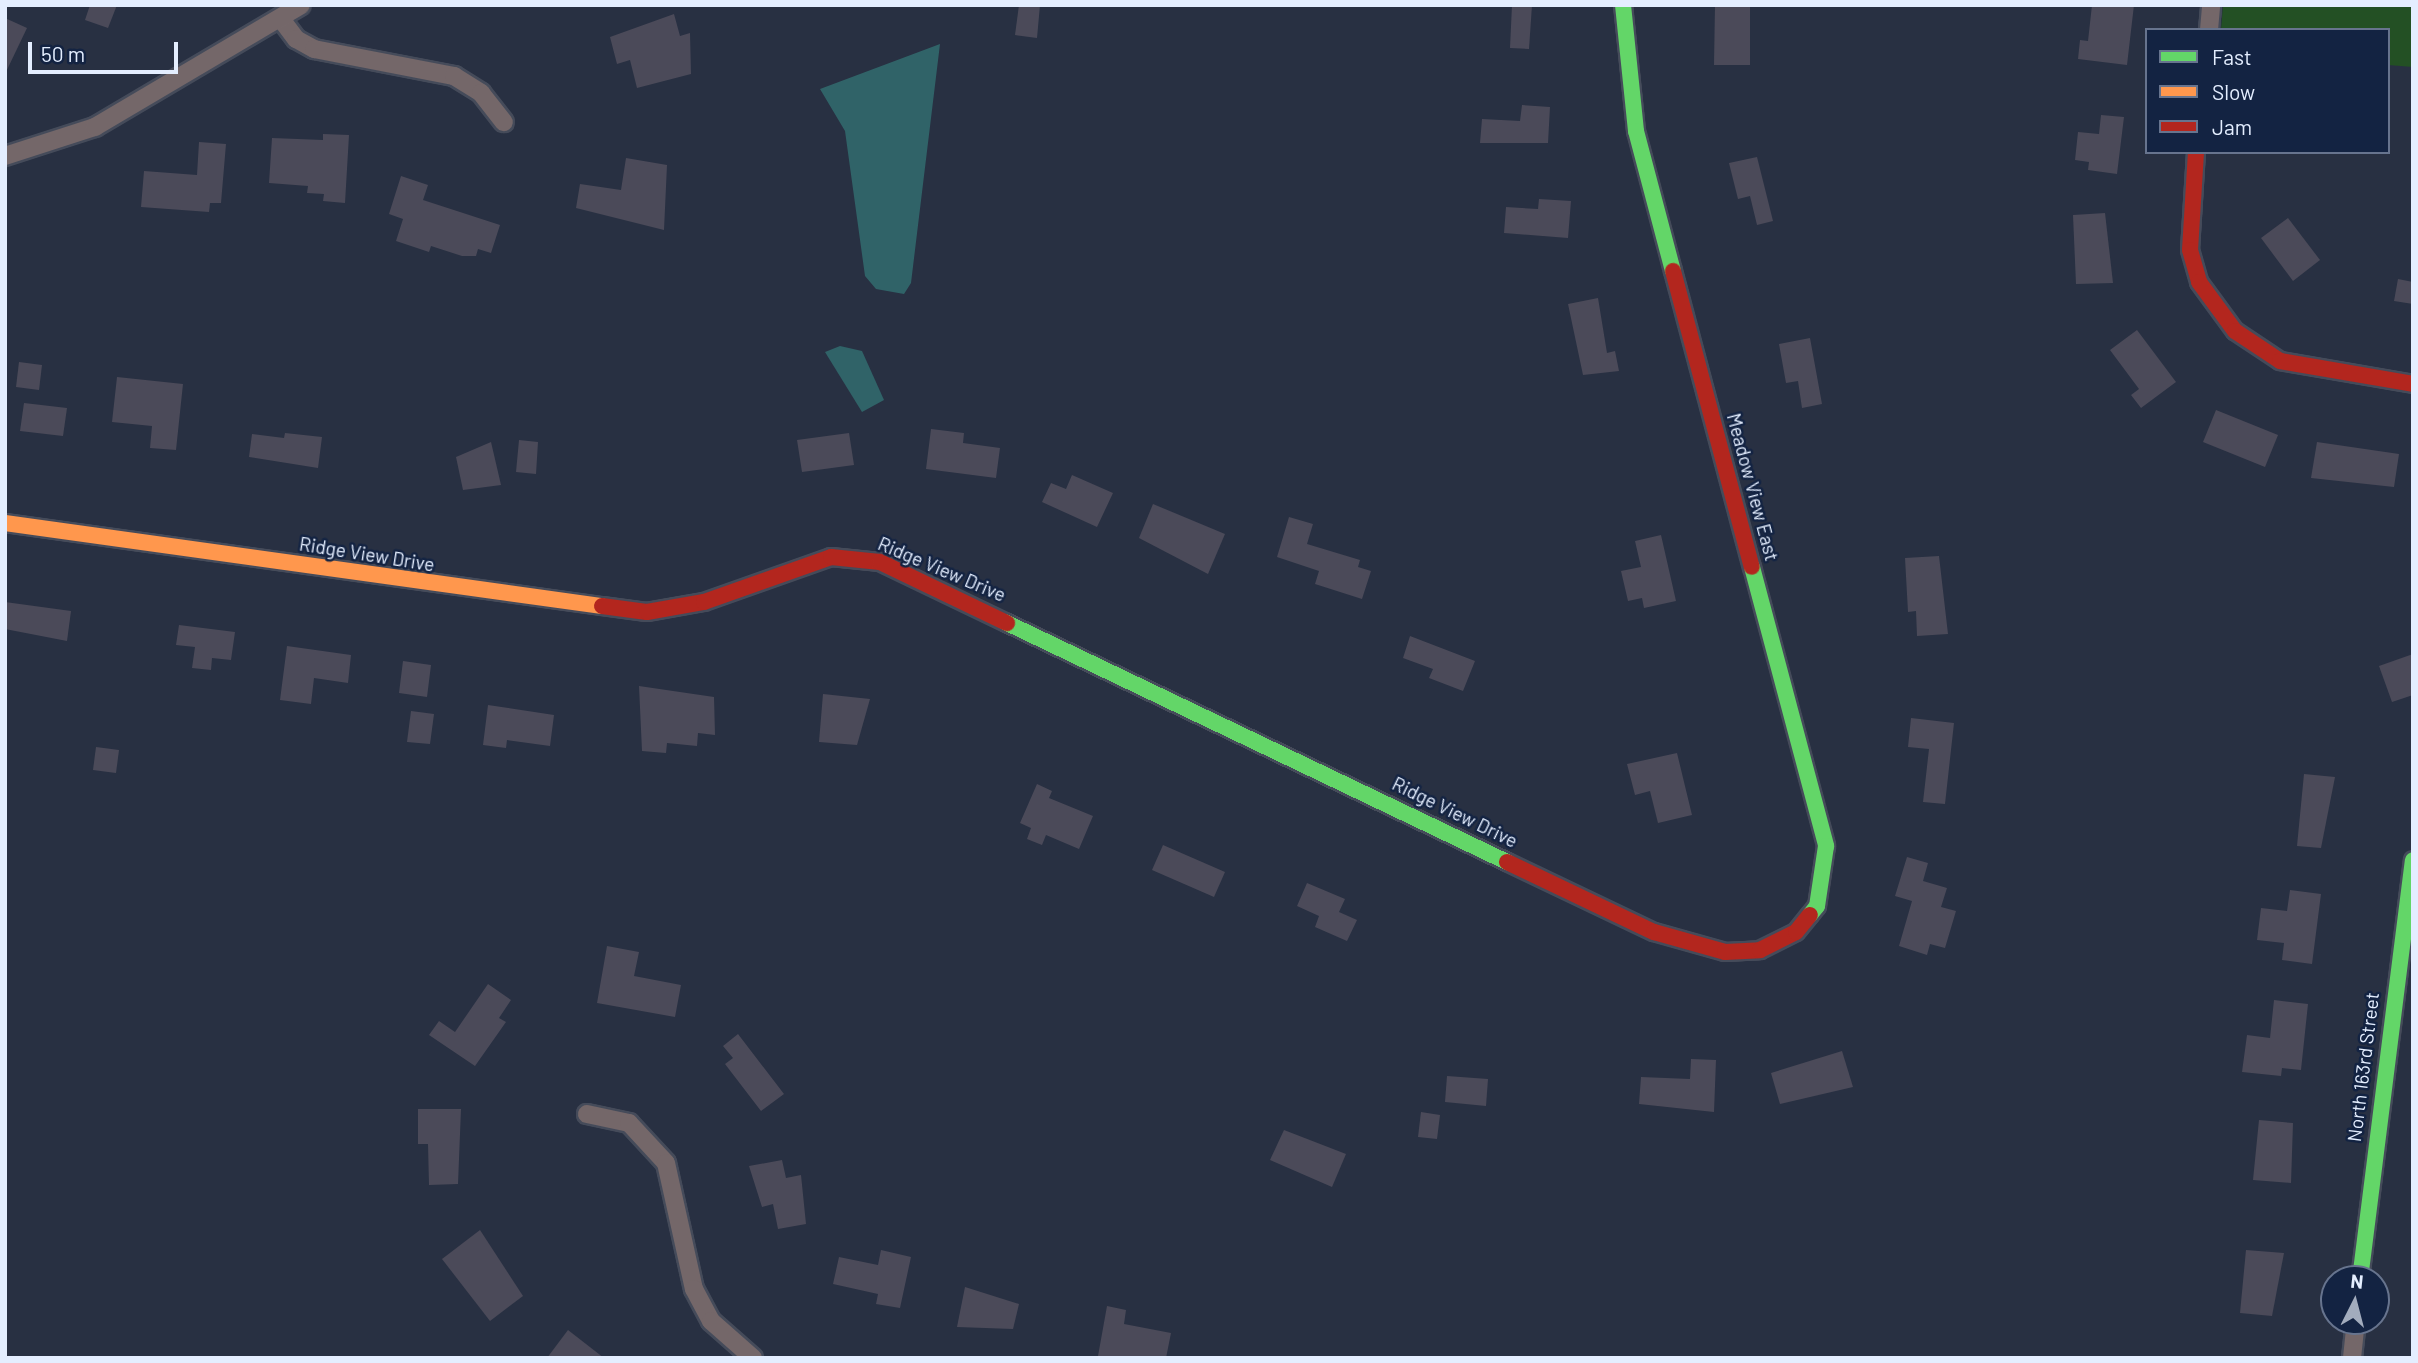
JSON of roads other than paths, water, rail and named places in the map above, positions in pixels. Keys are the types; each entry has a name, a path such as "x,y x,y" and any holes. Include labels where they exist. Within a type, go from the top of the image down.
{"street":[{"path":"5,156 95,127 301,5"},
{"name":"Meadow View East","path":"1623,5 1636,131 1826,846 1816,906 1796,932 1760,950"},
{"path":"2209,28 2211,5"},
{"path":"281,19 296,39 314,49 454,76 481,93 504,121"},
{"path":"2196,154 2190,250 2199,282 2228,323 2255,350 2280,360 2413,384"},
{"name":"Ridge View Drive","path":"5,523 647,612 704,602 801,563 831,557 880,562 1654,932 1725,952 1760,950"},
{"name":"North 163rd Street","path":"2362,1265 2413,860"},
{"path":"587,1114 629,1123 666,1163 694,1289 711,1321 752,1358"},
{"path":"2352,1358 2354,1335"}]}
